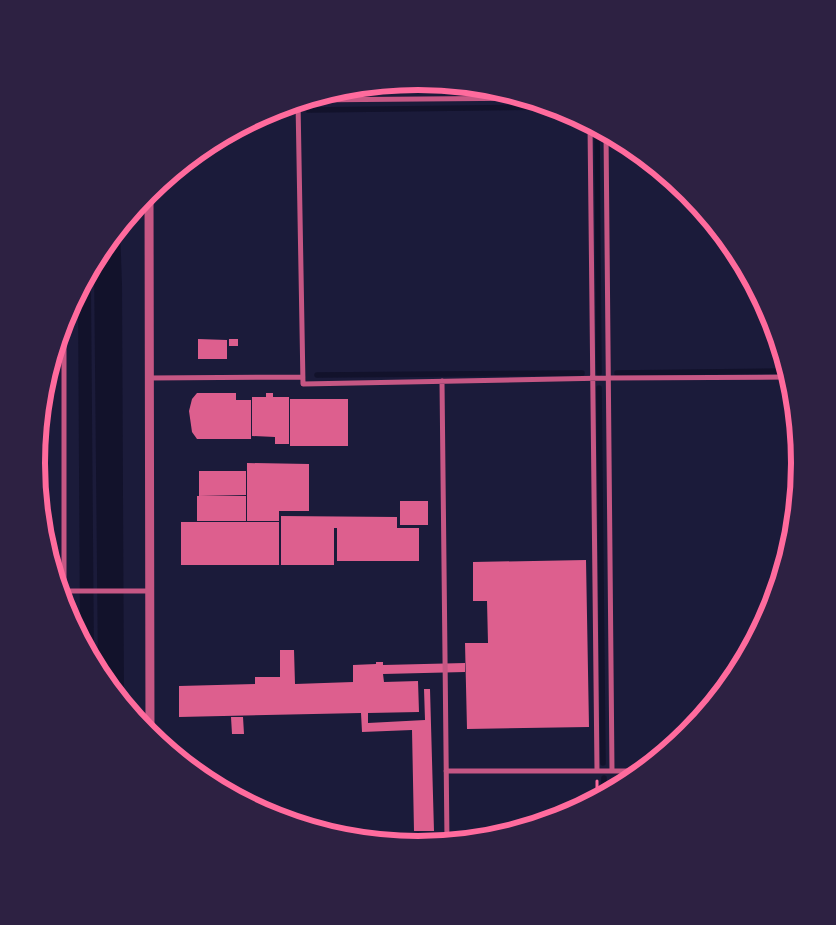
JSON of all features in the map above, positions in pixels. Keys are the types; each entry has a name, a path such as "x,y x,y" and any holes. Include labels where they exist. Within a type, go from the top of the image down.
{"street":[{"path":"332,100 497,98"},
{"path":"298,109 303,384 608,378 781,377"},
{"path":"590,132 597,771"},
{"path":"606,140 612,771"},
{"path":"149,205 150,722"},
{"path":"62,573 64,347"},
{"path":"149,378 303,377"},
{"path":"442,381 447,834"},
{"path":"68,590 150,591"},
{"path":"446,771 628,771"}],"shaded area":[{"path":"120,237 124,692 98,654 94,278"},
{"path":"91,283 94,647 80,620 78,309"}],"building":[{"path":"198,339 227,340 227,359 198,359"},
{"path":"229,339 238,339 238,346 229,346"},
{"path":"197,393 236,393 236,400 251,400 251,439 197,439 192,432 189,411 192,399"},
{"path":"266,393 273,393 273,397 289,397 289,444 275,444 275,437 252,436 252,397 266,397"},
{"path":"290,399 348,399 348,446 290,446"},
{"path":"247,463 309,464 309,511 279,511 279,521 247,521"},
{"path":"199,471 246,471 246,495 199,496"},
{"path":"197,496 246,496 246,521 197,521"},
{"path":"400,501 428,501 428,525 400,525"},
{"path":"281,516 397,517 397,528 419,528 419,561 337,561 337,528 334,528 334,565 281,565"},
{"path":"181,522 279,522 279,565 181,565"},
{"path":"586,560 589,727 467,729 465,643 488,643 487,601 473,601 473,562"},
{"path":"280,650 294,650 295,684 353,682 353,665 376,664 376,662 383,662 383,665 465,663 465,672 383,674 384,682 418,681 419,712 368,713 368,723 425,720 424,689 430,689 434,831 414,831 412,730 362,732 361,713 179,717 179,686 255,684 255,677 280,677"},
{"path":"231,717 243,717 244,734 232,734"}],"waterway":[{"path":"308,110 532,107"},
{"path":"597,135 599,373"},
{"path":"617,373 779,371"},
{"path":"317,375 582,373"},
{"path":"599,388 603,763"},
{"path":"604,778 604,786"}]}
